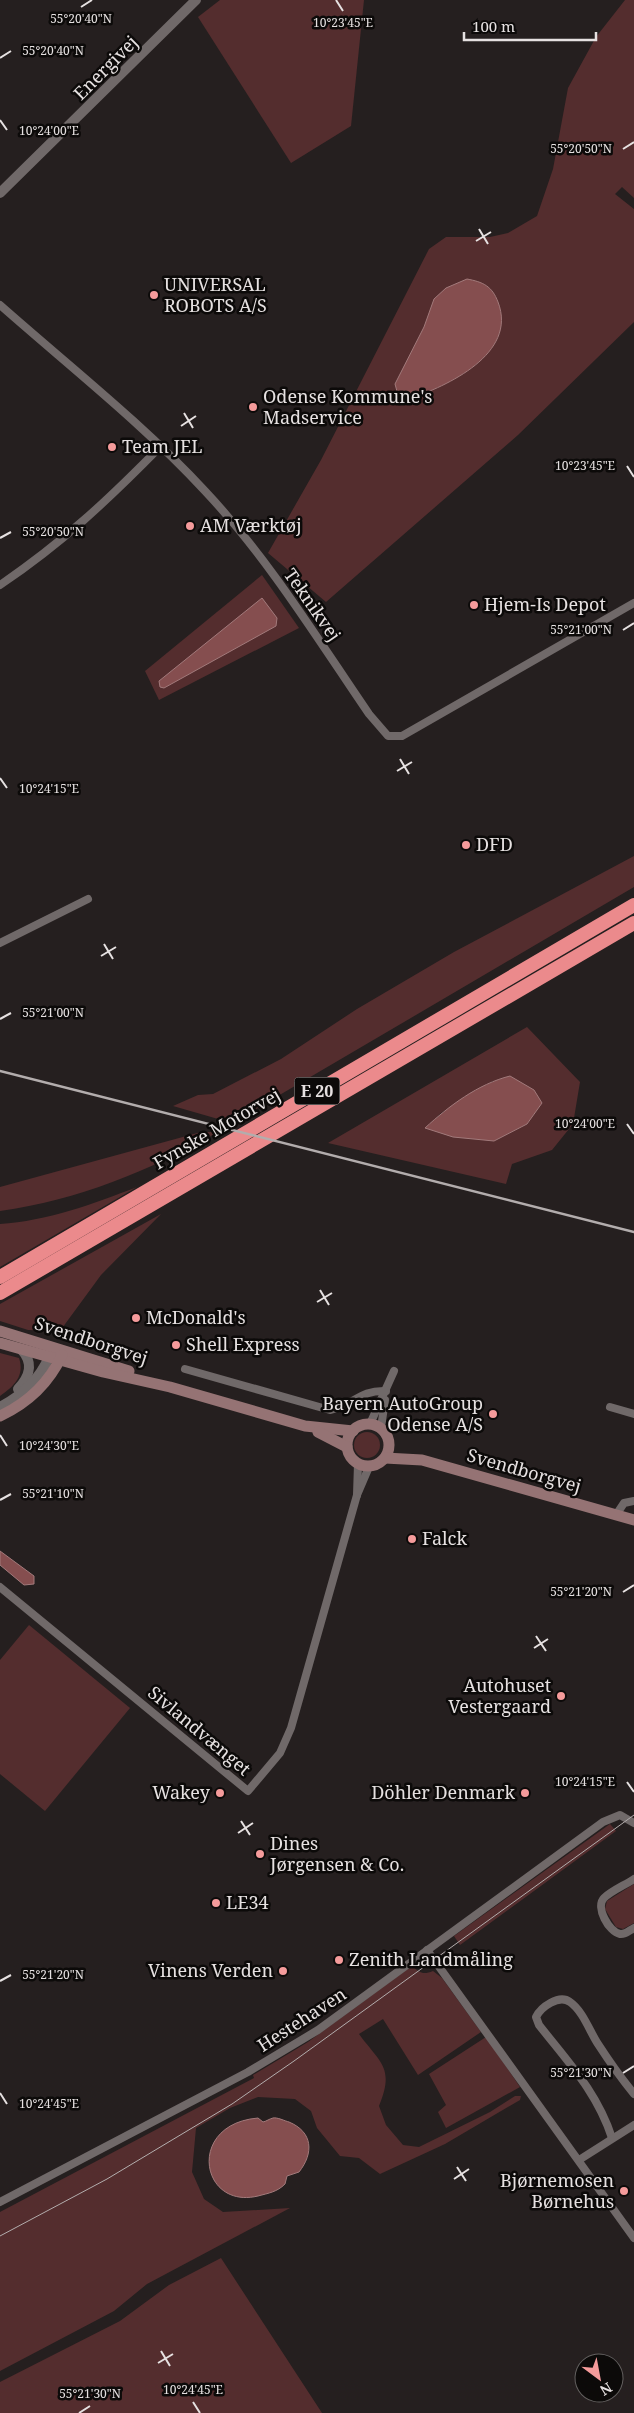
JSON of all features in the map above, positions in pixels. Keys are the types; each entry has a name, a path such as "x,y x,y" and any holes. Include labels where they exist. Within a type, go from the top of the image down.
{"highway":[{"name":"Fynske Motorvej","path":"0,1278 634,905"},
{"name":"Fynske Motorvej","path":"0,1293 634,923"}],"main road":[{"name":"Svendborgvej","path":"0,1331 58,1355 305,1426 347,1447"},
{"name":"Svendborgvej","path":"0,1343 21,1349 58,1355"},
{"path":"0,1416 16,1408 41,1388 58,1355"},
{"path":"362,1425 376,1426 386,1433 390,1450 386,1458 377,1465 363,1466 352,1460 347,1447 353,1430 362,1425"},
{"name":"Svendborgvej","path":"305,1426 353,1430"},
{"name":"Svendborgvej","path":"390,1444 422,1460 634,1520"},
{"name":"Svendborgvej","path":"386,1458 422,1460"}],"street":[{"name":"Energivej","path":"0,193 193,2"},
{"name":"Teknikvej","path":"0,305 160,446 205,490 265,564 369,714 388,736 402,736 634,603"},
{"path":"0,586 69,534 105,503 160,446"},
{"path":"0,943 88,899"},
{"path":"0,1402 14,1393 29,1373 29,1359 21,1349"},
{"path":"0,1407 25,1391 44,1367 58,1355"},
{"path":"186,1369 330,1410 343,1407 371,1390 386,1391"},
{"path":"376,1426 394,1371"},
{"path":"610,1407 634,1414"},
{"name":"Sivlandvænget","path":"0,1587 248,1791 280,1753 291,1728 358,1495 363,1466"},
{"path":"616,1515 624,1502 634,1500"},
{"name":"Hestehaven","path":"0,2202 248,2072 318,2030 597,1826 617,1816 624,1816 634,1823"},
{"path":"634,1879 603,1899 600,1905 601,1911 613,1930 619,1934 626,1933 634,1928"},
{"path":"427,1950 634,2238"},
{"path":"612,2138 604,2114 593,2096 538,2025 536,2017 539,2010 560,2000 569,2001 634,2094"},
{"path":"579,2160 634,2125"}],"shaded area":[{"path":"220,0 364,0 351,126 291,163 198,17"},
{"path":"625,0 634,0 634,198 622,187 615,194 634,209 634,322 518,435 326,602 268,553 321,460 429,249 446,237 490,237 508,233 537,216 553,169 568,88 596,37"},
{"path":"467,279 490,288 496,297 501,321 498,337 489,352 475,365 442,386 409,399 398,395 395,384 424,327 434,299 446,288"},
{"path":"262,575 299,628 159,700 145,671"},
{"path":"262,598 277,618 276,626 164,688 160,687 159,681"},
{"path":"634,856 634,887 232,1123 173,1106 198,1095 213,1094 281,1059 357,1009 454,952"},
{"path":"527,1027 580,1082 573,1124 552,1150 512,1164 506,1184 328,1143","holes":["493,1081 542,1103 527,1124 494,1141 426,1128 441,1113"]},
{"path":"510,1076 534,1090 542,1103 527,1124 494,1141 453,1137 425,1128 475,1090"},
{"path":"201,1132 218,1132 166,1159 112,1182 57,1200 0,1211 0,1187"},
{"path":"137,1187 0,1267 0,1224 52,1215"},
{"path":"161,1214 101,1275 60,1331 28,1330 0,1321 0,1304"},
{"path":"0,1353 19,1358 21,1370 14,1384 0,1396"},
{"path":"367,1432 376,1436 380,1445 376,1454 367,1458 358,1454 354,1445 358,1436"},
{"path":"0,1551 34,1576 34,1584 24,1585 0,1565"},
{"path":"29,1625 130,1708 45,1811 0,1774 0,1660"},
{"path":"610,1824 616,1831 460,1945 454,1936"},
{"path":"634,1884 634,1923 623,1929 616,1927 605,1909 607,1901"},
{"path":"412,1966 422,1973 433,1971 442,1978 481,2032 418,2075 383,2019 359,2034 383,2066 386,2082 379,2106 386,2125 403,2145 419,2147 490,2112 515,2096 521,2096 520,2100 445,2144 380,2174 359,2158 340,2156 317,2128 311,2111 295,2099 258,2097 230,2108 196,2128 192,2172 204,2199 223,2212 290,2208 147,2284 114,2311 0,2371 0,2212 254,2078 253,2075 308,2042"},
{"path":"486,2037 520,2087 446,2128 438,2112 446,2105 429,2074"},
{"path":"258,2118 263,2122 277,2118 297,2126 307,2137 309,2150 307,2158 299,2172 287,2176 285,2184 279,2189 258,2196 238,2197 223,2191 214,2179 209,2164 211,2149 219,2135 235,2124"},
{"path":"221,2258 322,2413 0,2413 0,2382 120,2321 169,2285"}],"tram line":[{"path":"0,2236 107,2179 232,2104 634,1815"}],"railway":[{"path":"0,1071 634,1232"}],"place":[{"name":"UNIVERSAL ROBOTS A/S","path":"154,295"},
{"name":"Odense Kommune's Madservice","path":"253,407"},
{"name":"Team JEL","path":"112,447"},
{"name":"AM Værktøj","path":"190,526"},
{"name":"Hjem-Is Depot","path":"474,605"},
{"name":"DFD","path":"466,845"},
{"name":"McDonald's","path":"136,1318"},
{"name":"Shell Express","path":"176,1345"},
{"name":"Bayern AutoGroup Odense A/S","path":"493,1414"},
{"name":"Falck","path":"412,1539"},
{"name":"Autohuset Vestergaard","path":"561,1696"},
{"name":"Wakey","path":"220,1793"},
{"name":"Döhler Denmark","path":"525,1793"},
{"name":"Dines Jørgensen & Co.","path":"260,1854"},
{"name":"LE34","path":"216,1903"},
{"name":"Zenith Landmåling","path":"339,1960"},
{"name":"Vinens Verden","path":"283,1971"},
{"name":"Bjørnemosen Børnehus","path":"624,2191"}]}
